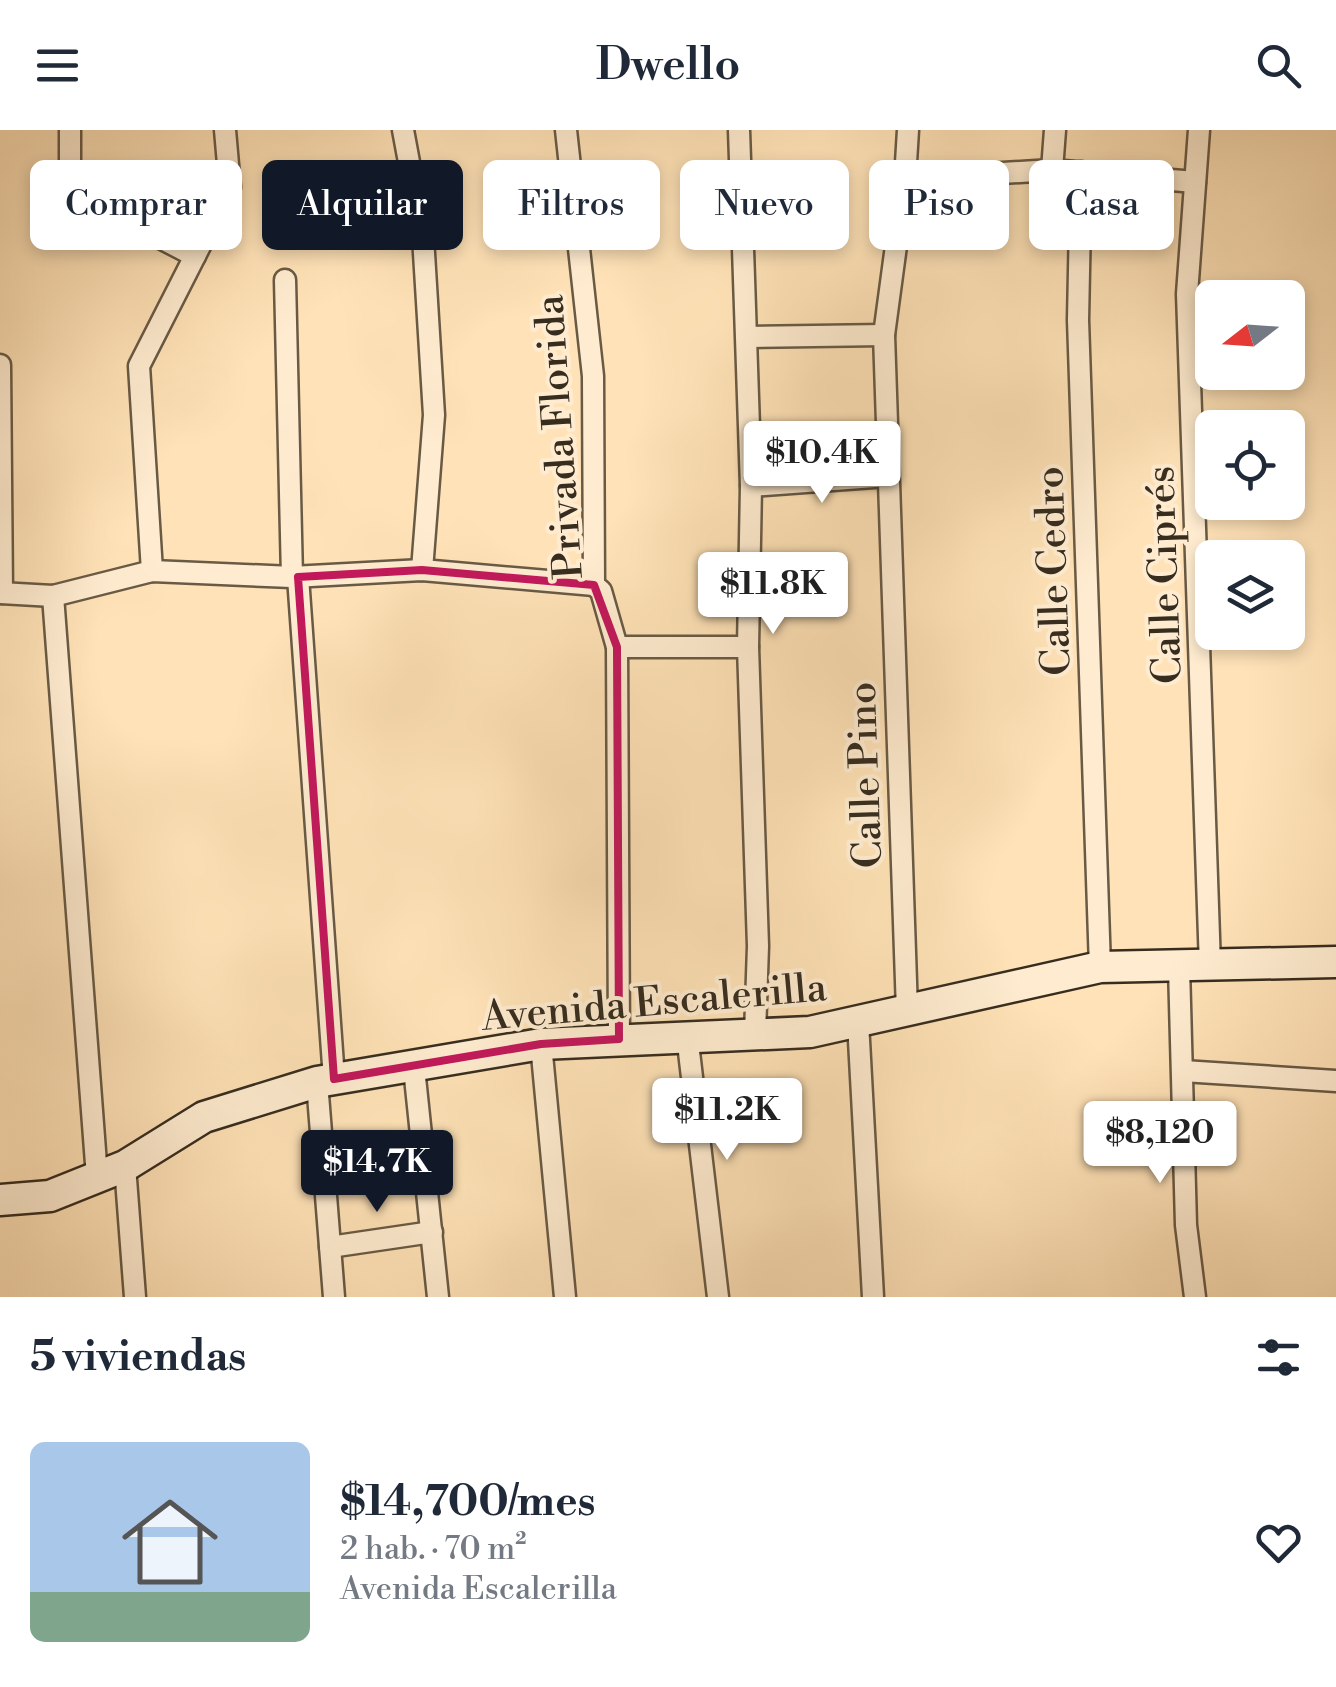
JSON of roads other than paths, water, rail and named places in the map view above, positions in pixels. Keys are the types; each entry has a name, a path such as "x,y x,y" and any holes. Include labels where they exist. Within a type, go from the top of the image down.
{"main road":[{"name":"Avenida Escalerilla","path":"0,1200 50,1196 111,1172 204,1117 325,1081 541,1044 810,1032 1100,967 1336,962"}],"street":[{"path":"70,130 70,162 83,198 195,256"},
{"path":"152,571 139,366 230,187 225,130"},
{"path":"403,130 423,237 434,415 422,570"},
{"name":"Privada Florida","path":"566,130 594,376 594,585 602,591 617,647 619,1039"},
{"path":"739,130 746,239 751,486 748,647 758,946 755,1034"},
{"name":"Calle Pino","path":"907,160 908,130"},
{"path":"1053,160 1055,130"},
{"name":"Calle Ciprés","path":"1199,130 1187,294 1210,966"},
{"path":"1174,180 1195,182"},
{"name":"Calle Pino","path":"896,250 884,335 907,1011"},
{"name":"Calle Cedro","path":"1080,250 1078,320 1100,967"},
{"path":"285,280 295,577 334,1297"},
{"path":"747,337 884,335"},
{"path":"0,366 1,594 54,596 152,571 295,577 422,570 594,585"},
{"path":"751,486 888,476"},
{"path":"54,596 111,1172 135,1297"},
{"path":"617,647 748,647"},
{"path":"1179,966 1186,1225 1194,1297"},
{"path":"858,1022 873,1297"},
{"path":"687,1035 718,1297"},
{"path":"541,1044 565,1297"},
{"path":"414,1068 438,1297"},
{"path":"1183,1071 1336,1081"},
{"path":"330,1247 432,1232"}]}
